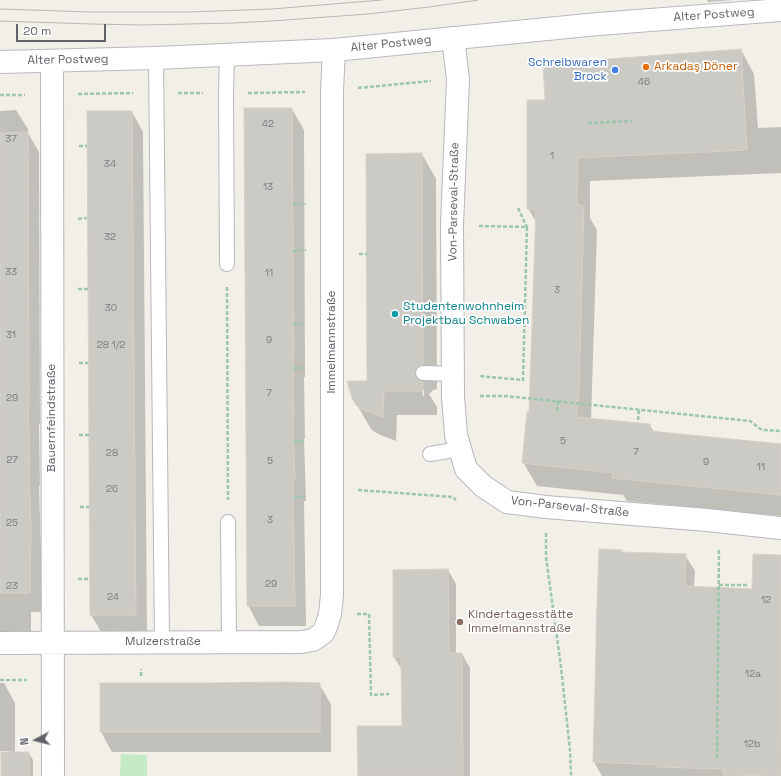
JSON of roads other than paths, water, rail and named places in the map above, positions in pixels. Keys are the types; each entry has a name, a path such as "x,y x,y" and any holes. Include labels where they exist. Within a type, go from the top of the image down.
{"street":[{"name":"Alter Postweg","path":"0,62 156,58 334,50 606,23 781,10"},
{"name":"Von-Parseval-Straße","path":"453,38 458,79 452,225 453,396 456,435 466,469 483,486 507,502 781,528"},
{"name":"Immelmannstraße","path":"326,623 332,595 332,91 334,50"},
{"name":"Bauernfeindstraße","path":"52,61 53,776"},
{"name":"Mulzerstraße","path":"0,643 301,642 313,640 326,623"}],"lane":[{"path":"227,55 227,264"},
{"path":"156,58 155,92 162,642"},
{"path":"423,373 453,374"},
{"path":"430,454 460,448"},
{"path":"228,522 229,642"}],"tram line":[{"path":"0,9 91,12 188,12 272,9 382,0"},
{"path":"0,21 143,25 233,23 368,14 478,0"}],"place":[{"name":"Arkadaş Döner","path":"646,67"},
{"name":"Schreibwaren Brock","path":"615,70"},
{"name":"Studentenwohnheim Projektbau Schwaben","path":"395,314"},
{"name":"Kindertagesstätte Immelmannstraße","path":"460,622"}]}
